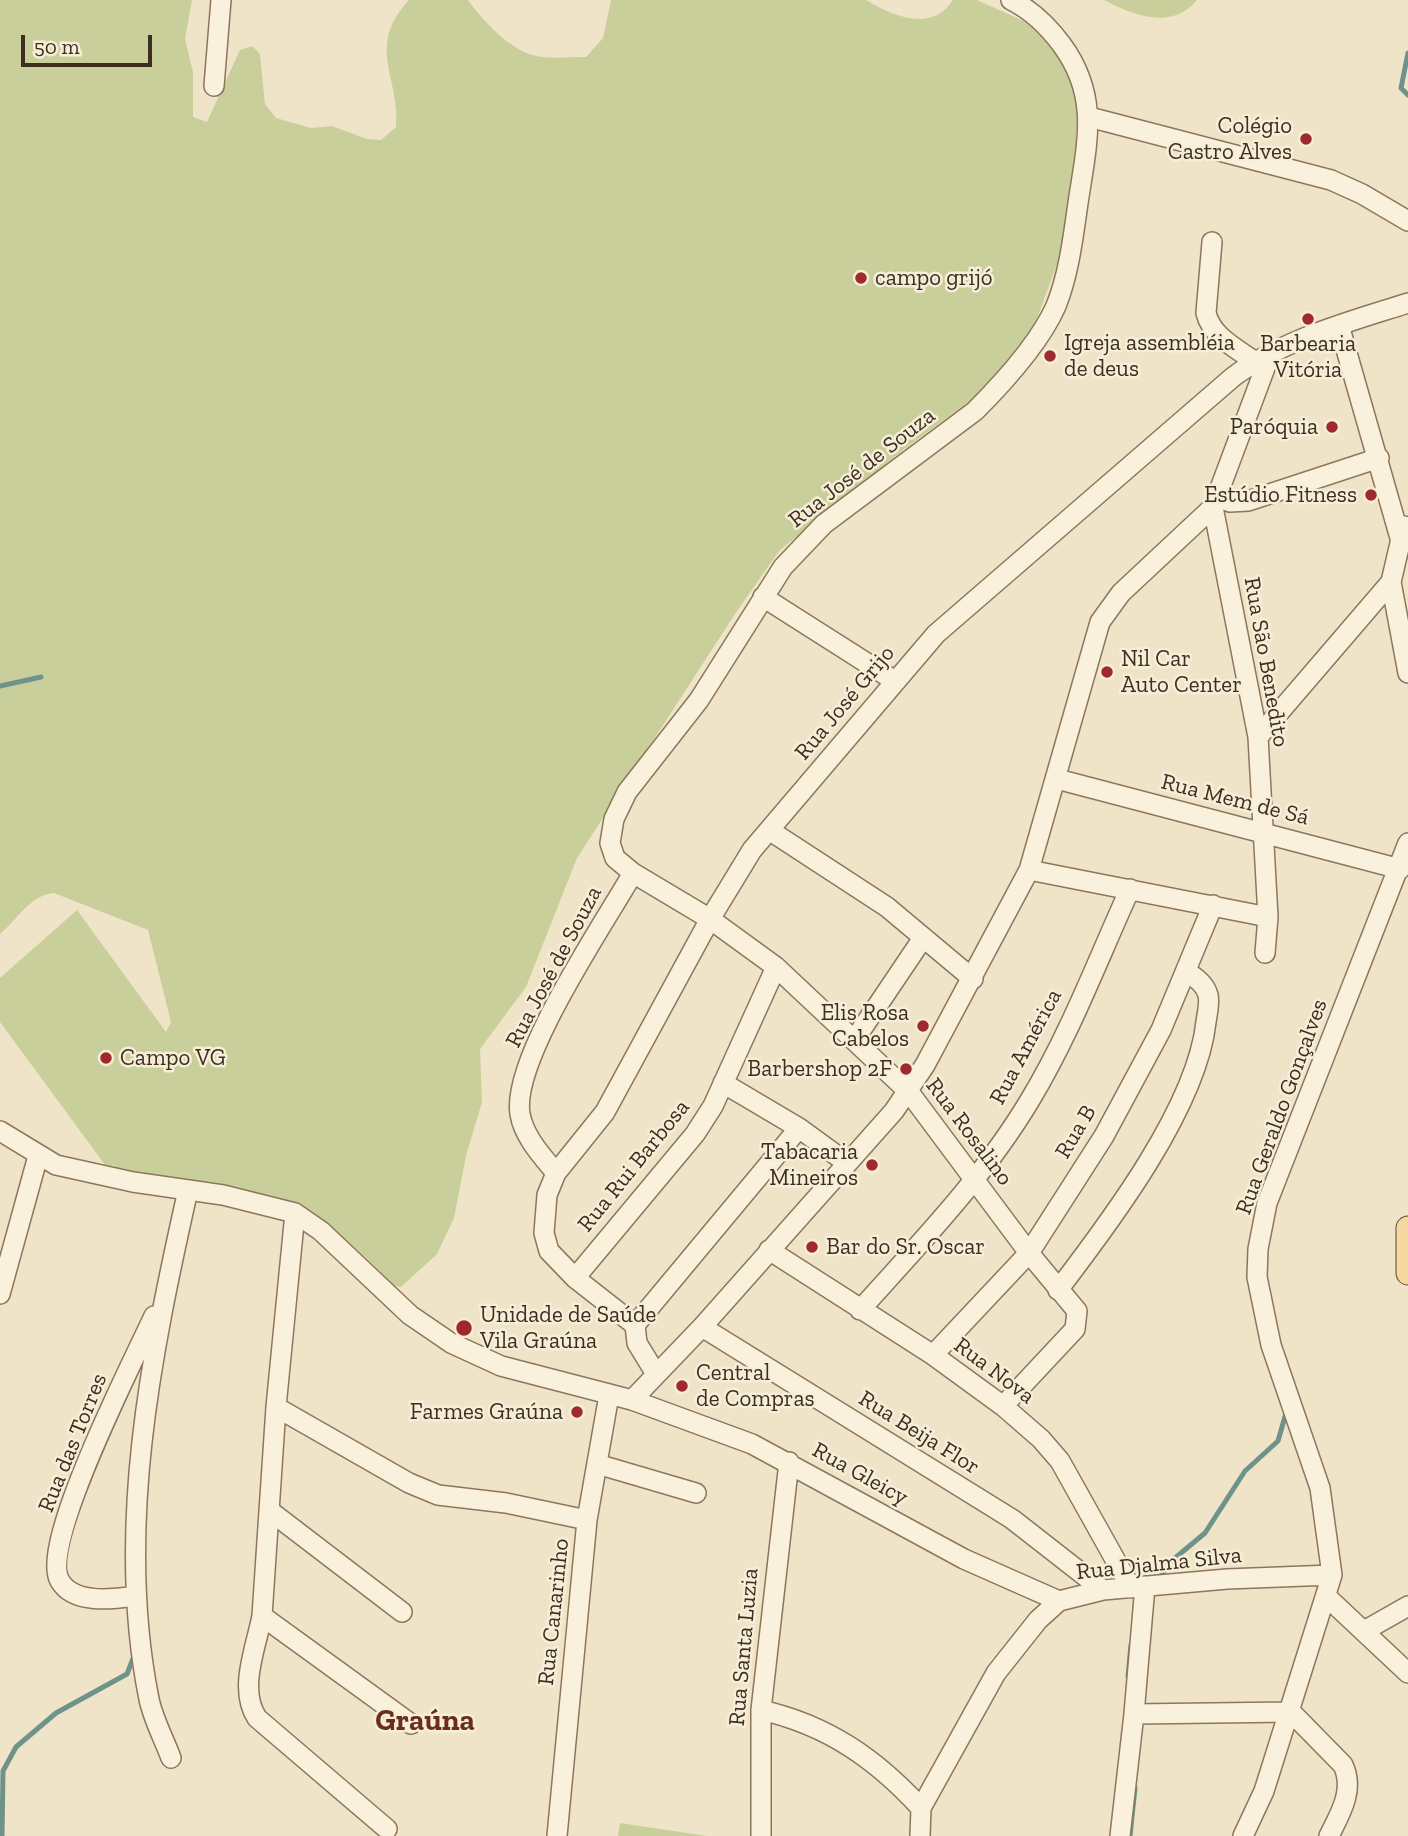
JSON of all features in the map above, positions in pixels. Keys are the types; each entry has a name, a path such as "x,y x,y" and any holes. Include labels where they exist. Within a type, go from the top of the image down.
{"main road":[{"path":"1408,1228 1408,1273"}],"street":[{"path":"214,86 221,0"},
{"name":"Rua José de Souza","path":"710,919 633,873 615,858 610,843 614,819 627,792 699,700 763,597 801,545 824,524 975,411 994,392 1036,339 1055,308 1069,266 1089,117 1085,90 1075,63 1036,15 1011,0"},
{"path":"1089,117 1331,180 1363,194 1408,220"},
{"path":"632,1400 702,1327 909,1091 973,979 1029,870 1100,622 1121,593 1215,502 1263,357 1215,332 1209,323 1206,313 1212,242"},
{"name":"Rua José Grijo","path":"556,1173 605,1112 710,919 752,850 936,634 975,598 1263,357 1339,325 1408,303"},
{"path":"1339,325 1400,538"},
{"path":"1215,502 1248,501 1379,458"},
{"name":"Rua São Benedito","path":"1215,502 1258,737 1268,917 1265,953"},
{"path":"1408,518 1400,538 1391,582 1408,673"},
{"path":"1258,737 1391,582"},
{"path":"763,597 895,681"},
{"name":"Rua Mem de Sá","path":"1057,779 1400,869"},
{"path":"769,830 850,881 973,979"},
{"name":"Rua Geraldo Gonçalves","path":"1243,1836 1264,1791 1291,1712 1328,1598 1332,1575 1320,1488 1271,1345 1258,1277 1258,1249 1267,1203 1408,843"},
{"path":"1029,870 1268,917"},
{"name":"Rua José de Souza","path":"556,1173 524,1128 520,1094 533,1052 633,873"},
{"name":"Rua América","path":"860,1310 974,1181 1029,1101 1048,1069 1130,888"},
{"name":"Rua B","path":"933,1355 1028,1253 1104,1136 1161,1030 1213,905"},
{"name":"Rua Rosalino","path":"710,919 776,967 909,1091 1028,1253 1077,1311 1075,1329 1003,1406"},
{"path":"855,1039 923,938"},
{"name":"Rua Rui Barbosa","path":"575,1278 695,1134 723,1083 776,967"},
{"path":"1058,1290 1094,1242 1172,1122 1197,1062 1204,1038 1209,997 1198,980 1186,972"},
{"path":"723,1083 799,1128 847,1163"},
{"path":"635,1325 799,1128"},
{"path":"0,1131 38,1156 82,1172 259,1203 295,1213 276,1407 262,1616 248,1684 250,1707 257,1718 387,1829"},
{"path":"0,1294 38,1156"},
{"path":"556,1173 547,1195 544,1233 549,1251 575,1278 635,1325 637,1343 656,1374"},
{"name":"Rua das Torres","path":"171,1758 150,1701 135,1595 138,1487 165,1291 188,1190"},
{"name":"Rua Gleicy","path":"295,1213 321,1231 410,1315 452,1343 501,1366 632,1400 712,1428 789,1462 964,1559 1059,1601"},
{"name":"Rua Nova","path":"769,1250 933,1355 1003,1406 1060,1461 1138,1587"},
{"name":"Rua das Torres","path":"135,1595 93,1598 69,1590 59,1581 56,1558 82,1473 165,1291"},
{"name":"Rua Beija Flor","path":"702,1327 1012,1520 1103,1590"},
{"name":"Rua Canarinho","path":"557,1836 587,1520 609,1395"},
{"path":"276,1407 409,1483 438,1495 506,1503 587,1520"},
{"name":"Rua Santa Luzia","path":"761,1836 761,1710 789,1462"},
{"path":"597,1464 696,1493"},
{"path":"270,1511 402,1612"},
{"name":"Rua Djalma Silva","path":"920,1836 921,1808 996,1673 1038,1620 1059,1601 1103,1590 1332,1575"},
{"path":"1120,1836 1134,1714 1138,1587"},
{"path":"1328,1598 1408,1673"},
{"path":"1364,1631 1408,1606"},
{"path":"262,1616 411,1724"},
{"path":"761,1710 823,1729 863,1752 892,1776 921,1808"},
{"path":"1134,1714 1291,1712 1343,1765 1348,1775 1349,1787 1329,1836"}],"green space":[{"path":"0,0 192,0 185,39 193,72 193,117 207,122 240,50 252,46 260,54 265,104 276,118 311,128 332,126 367,139 381,140 396,127 387,48 389,33 396,17 409,0 468,0 489,25 517,48 536,56 555,58 586,57 603,38 611,0 866,0 899,16 923,19 944,10 953,0 977,0 1039,28 1055,49 1080,102 1076,134 1078,175 1067,237 1029,340 996,382 903,450 779,551 735,614 577,858 526,987 480,1049 482,1102 466,1156 454,1218 437,1254 401,1287 394,1286 345,1239 288,1204 233,1188 153,1181 113,1168 114,1164 108,1169 0,1022 0,978 77,910 166,1032 171,1022 148,930 54,893 31,903 0,934"},
{"path":"1104,0 1197,0 1187,10 1164,18 1140,15"},
{"path":"620,1823 707,1836 618,1836"}],"waterway":[{"path":"1408,53 1401,88 1408,95"},
{"path":"0,686 41,677"},
{"path":"1158,1579 1175,1558 1205,1533 1245,1471 1278,1441 1286,1413"},
{"path":"1128,1677 1131,1645"},
{"path":"2,1836 3,1771 16,1747 56,1713 127,1674 134,1656"},
{"path":"1130,1836 1135,1788"}],"place":[{"name":"Colégio Castro Alves","path":"1306,139"},
{"name":"campo grijó","path":"861,278"},
{"name":"Barbearia Vitória","path":"1308,319"},
{"name":"Igreja assembléia de deus","path":"1050,356"},
{"name":"Paróquia","path":"1332,427"},
{"name":"Estúdio Fitness","path":"1371,495"},
{"name":"Nil Car Auto Center","path":"1107,672"},
{"name":"Elis Rosa Cabelos","path":"923,1026"},
{"name":"Campo VG","path":"106,1058"},
{"name":"Barbershop 2F","path":"906,1069"},
{"name":"Tabacaria Mineiros","path":"872,1165"},
{"name":"Bar do Sr. Oscar","path":"812,1247"},
{"name":"Unidade de Saúde Vila Graúna","path":"464,1328"},
{"name":"Central de Compras","path":"682,1386"},
{"name":"Farmes Graúna","path":"577,1412"}],"district":[{"name":"Graúna","path":"425,1721"}]}
